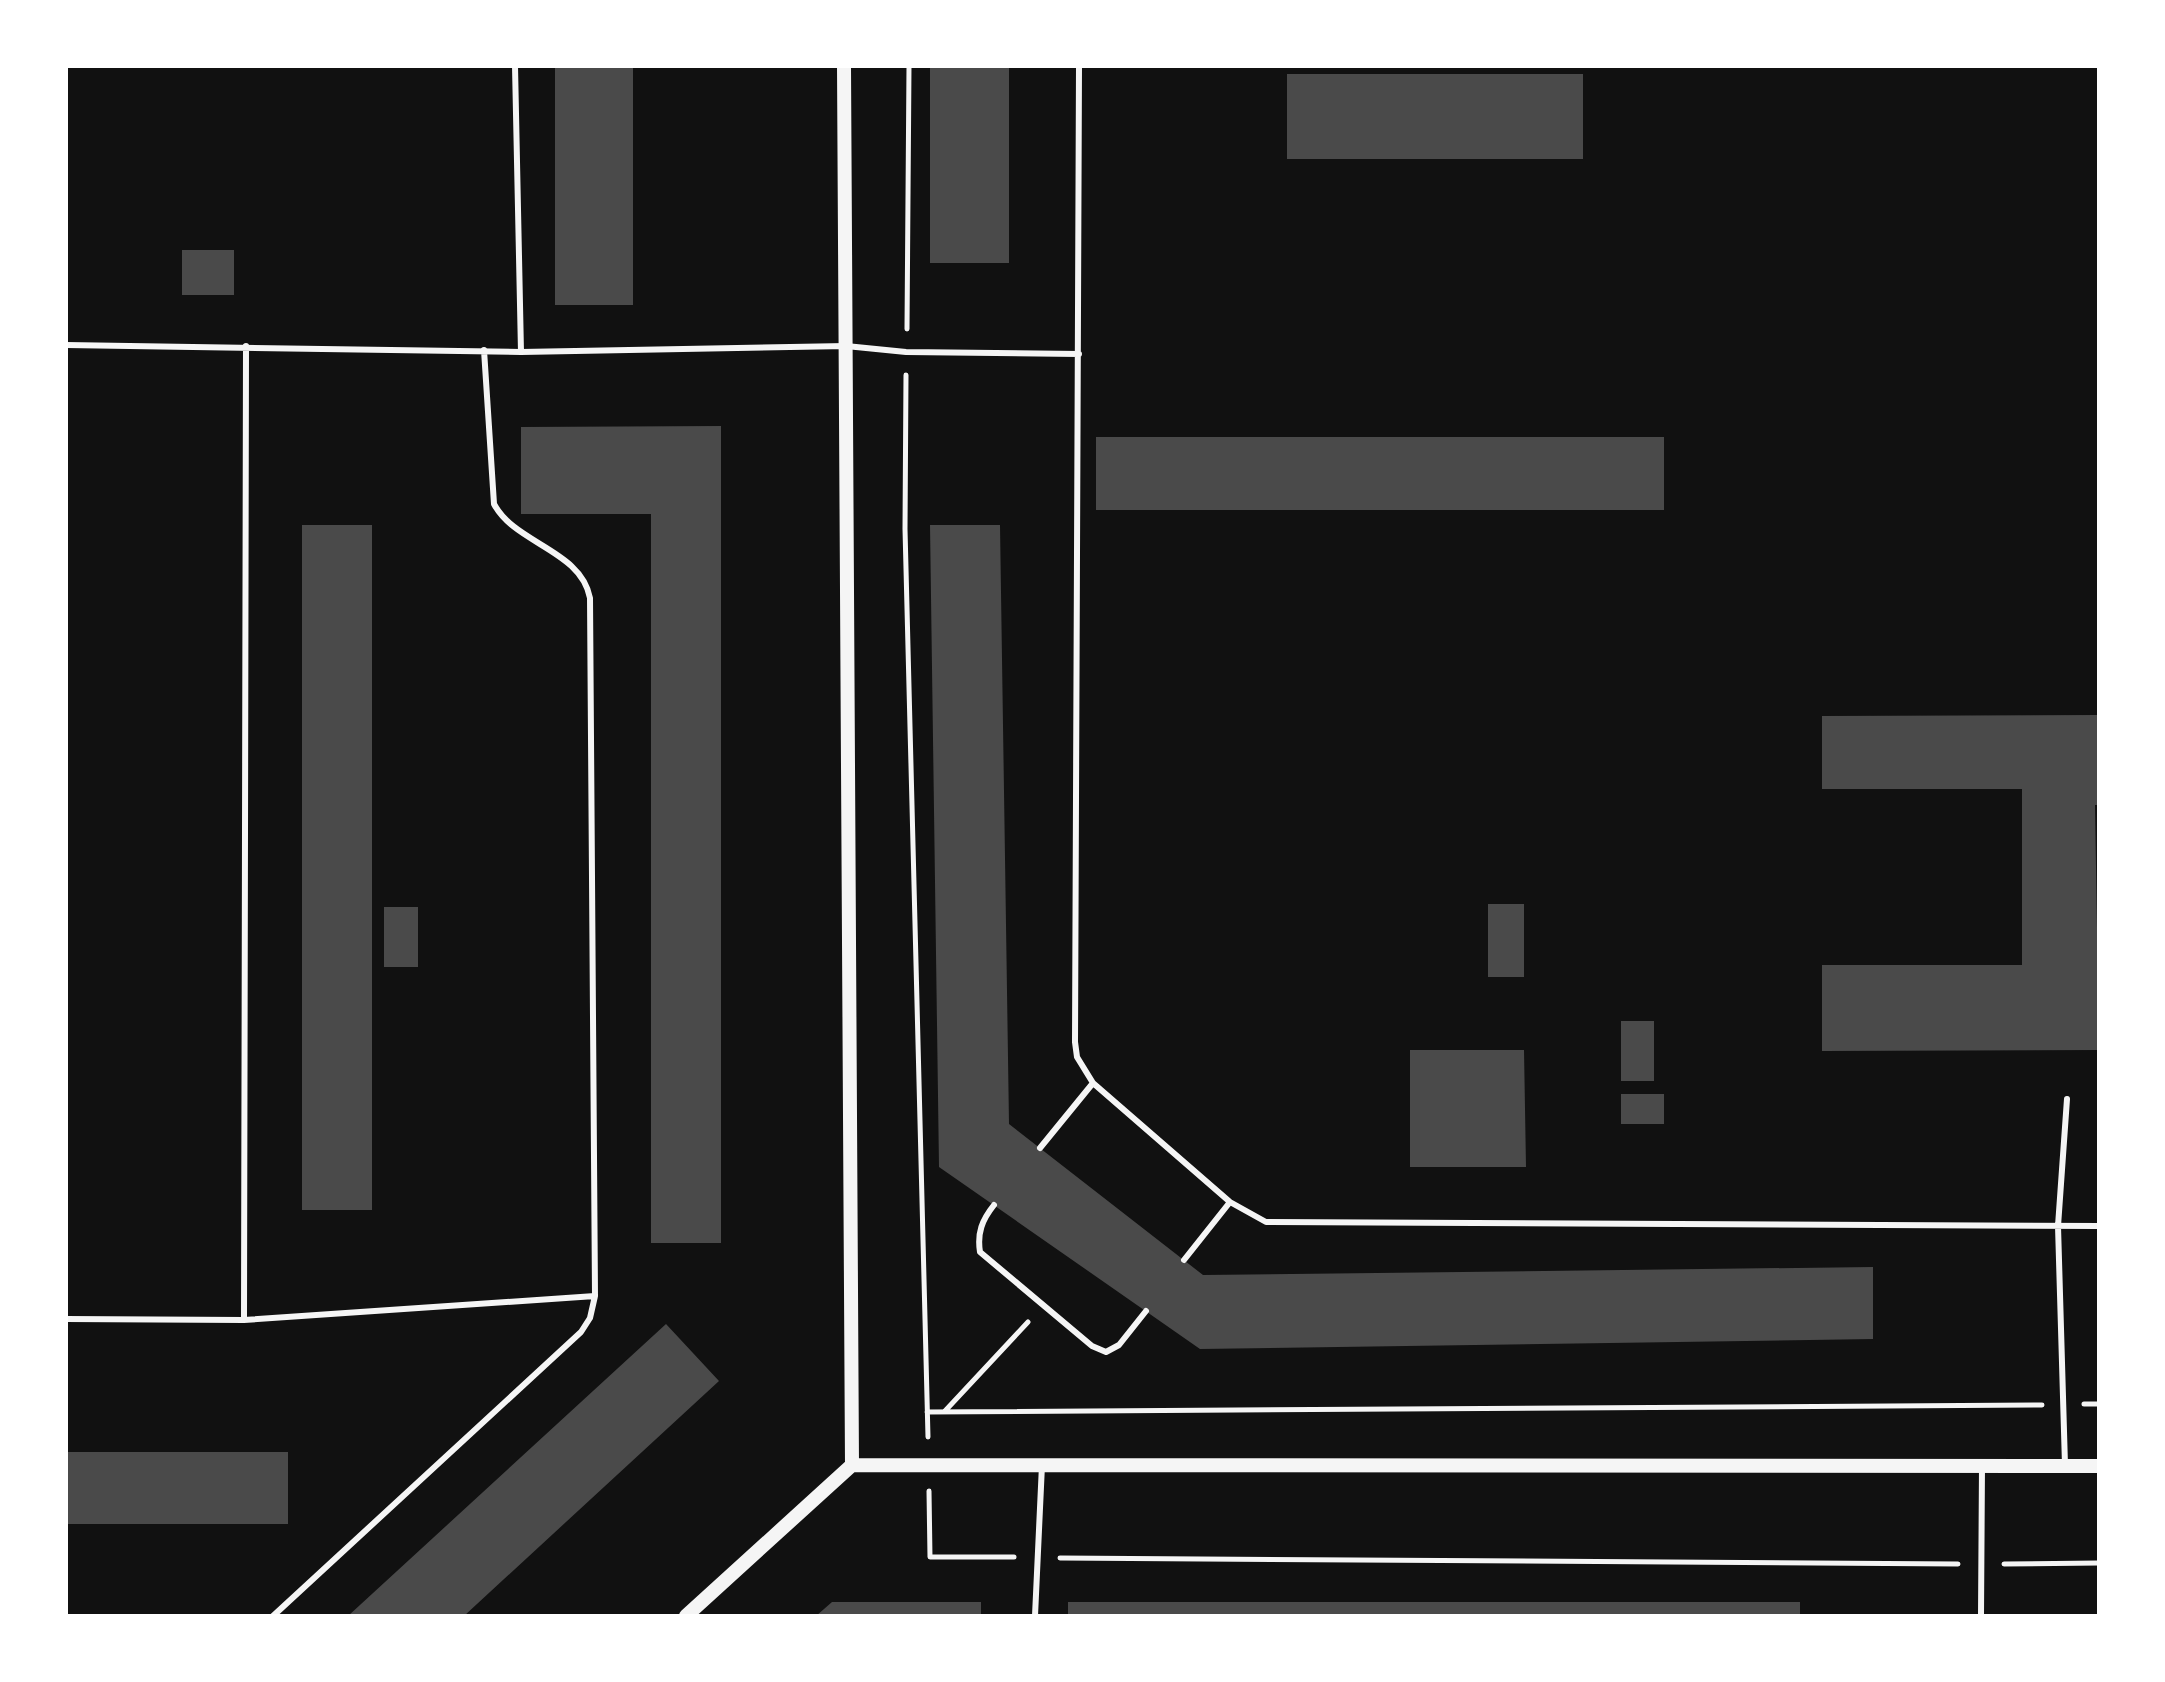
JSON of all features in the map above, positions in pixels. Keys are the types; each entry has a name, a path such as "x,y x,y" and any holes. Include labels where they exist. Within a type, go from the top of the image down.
{"street":[{"path":"844,66 852,1465"},
{"path":"686,1616 852,1465 2099,1466"}],"lane":[{"path":"515,66 521,352"},
{"path":"1079,66 1075,1042 1077,1057 1093,1083 1246,1214 1286,1224 2099,1226"},
{"path":"66,345 521,352 846,346 906,352 1079,354"},
{"path":"244,1320 246,346"},
{"path":"273,1616 581,1332 590,1318 595,1296 590,598 582,576 507,520 494,504 484,350"},
{"path":"1040,1148 1093,1083"},
{"path":"2065,1465 2058,1226 2067,1099"},
{"path":"1184,1260 1230,1202"},
{"path":"994,1205 981,1225 978,1237 980,1252 1092,1346 1106,1352 1119,1345 1146,1311"},
{"path":"66,1319 244,1320 595,1296"},
{"path":"1035,1616 1042,1465"},
{"path":"1981,1616 1982,1466"}],"path":[{"path":"944,1411 1044,1305"},
{"path":"927,1412 2099,1404"}],"building":[{"path":"555,66 633,66 633,305 555,305"},
{"path":"930,66 1009,66 1009,263 930,263"},
{"path":"1287,74 1583,74 1583,159 1287,159"},
{"path":"182,250 234,250 234,295 182,295"},
{"path":"721,426 721,1243 651,1243 651,514 521,514 521,427"},
{"path":"1096,437 1664,437 1664,510 1096,510"},
{"path":"302,525 372,525 372,1210 302,1210"},
{"path":"930,525 1000,525 1009,1124 1203,1275 1873,1267 1873,1339 1200,1349 939,1167"},
{"path":"2099,715 2099,805 2095,805 2099,1050 1822,1051 1822,965 2022,965 2022,789 1822,789 1822,716"},
{"path":"1488,904 1524,904 1524,977 1488,977"},
{"path":"384,907 418,907 418,967 384,967"},
{"path":"1621,1021 1654,1021 1654,1081 1621,1081"},
{"path":"1410,1050 1524,1050 1526,1167 1410,1167"},
{"path":"1621,1094 1664,1094 1664,1124 1621,1124"},
{"path":"666,1324 719,1381 464,1616 348,1616"},
{"path":"66,1452 288,1452 288,1524 66,1524"},
{"path":"832,1602 981,1602 981,1616 816,1616"},
{"path":"1068,1602 1800,1602 1800,1616 1068,1616"}]}
